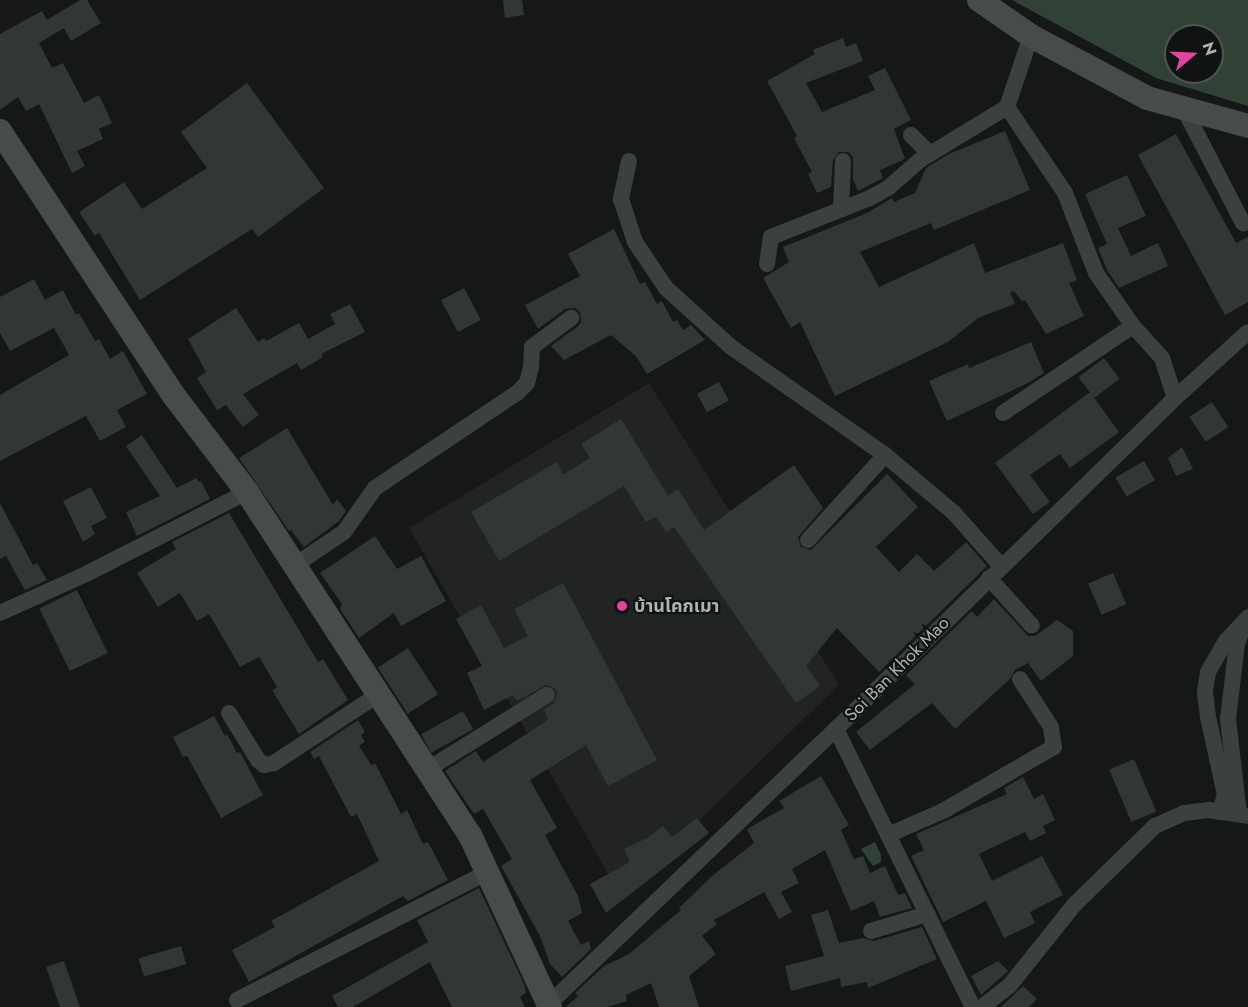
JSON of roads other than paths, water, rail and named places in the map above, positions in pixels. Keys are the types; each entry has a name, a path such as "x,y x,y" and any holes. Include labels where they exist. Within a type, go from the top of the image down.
{"street":[{"path":"979,0 1030,36 1147,98 1248,126"},
{"path":"767,264 771,237 888,188 930,154 1007,107 1030,36"},
{"path":"1007,107 1065,194 1096,273 1132,326 1162,358 1174,398"},
{"path":"1183,107 1243,224"},
{"path":"0,131 175,397 247,492 470,835 549,1006"},
{"path":"911,135 930,154"},
{"path":"629,161 621,199 635,242 666,288 731,347 885,455 954,513 1001,566"},
{"path":"841,209 843,161"},
{"path":"295,565 344,532 375,488 517,393 527,383 532,347 571,318"},
{"path":"1003,413 1132,326"},
{"name":"Soi Ban Khok Mao","path":"549,1006 1174,398 1248,332"},
{"path":"808,540 885,455"},
{"path":"0,613 88,573 247,492"},
{"path":"989,578 1032,626"},
{"path":"982,1007 1010,985 1075,904 1155,826 1184,813 1220,812 1243,815 1243,778 1228,719 1237,644 1246,619"},
{"path":"1220,812 1225,795 1205,690 1208,672 1226,641 1246,619"},
{"path":"888,835 943,811 1054,747 1051,727 1020,679"},
{"path":"229,713 258,760 264,765 274,763 379,694"},
{"path":"428,769 547,695"},
{"path":"836,729 973,1007"},
{"path":"237,1000 488,872"},
{"path":"871,931 927,914"}],"place":[{"name":"บ้านโคกเมา","path":"622,606"}]}
